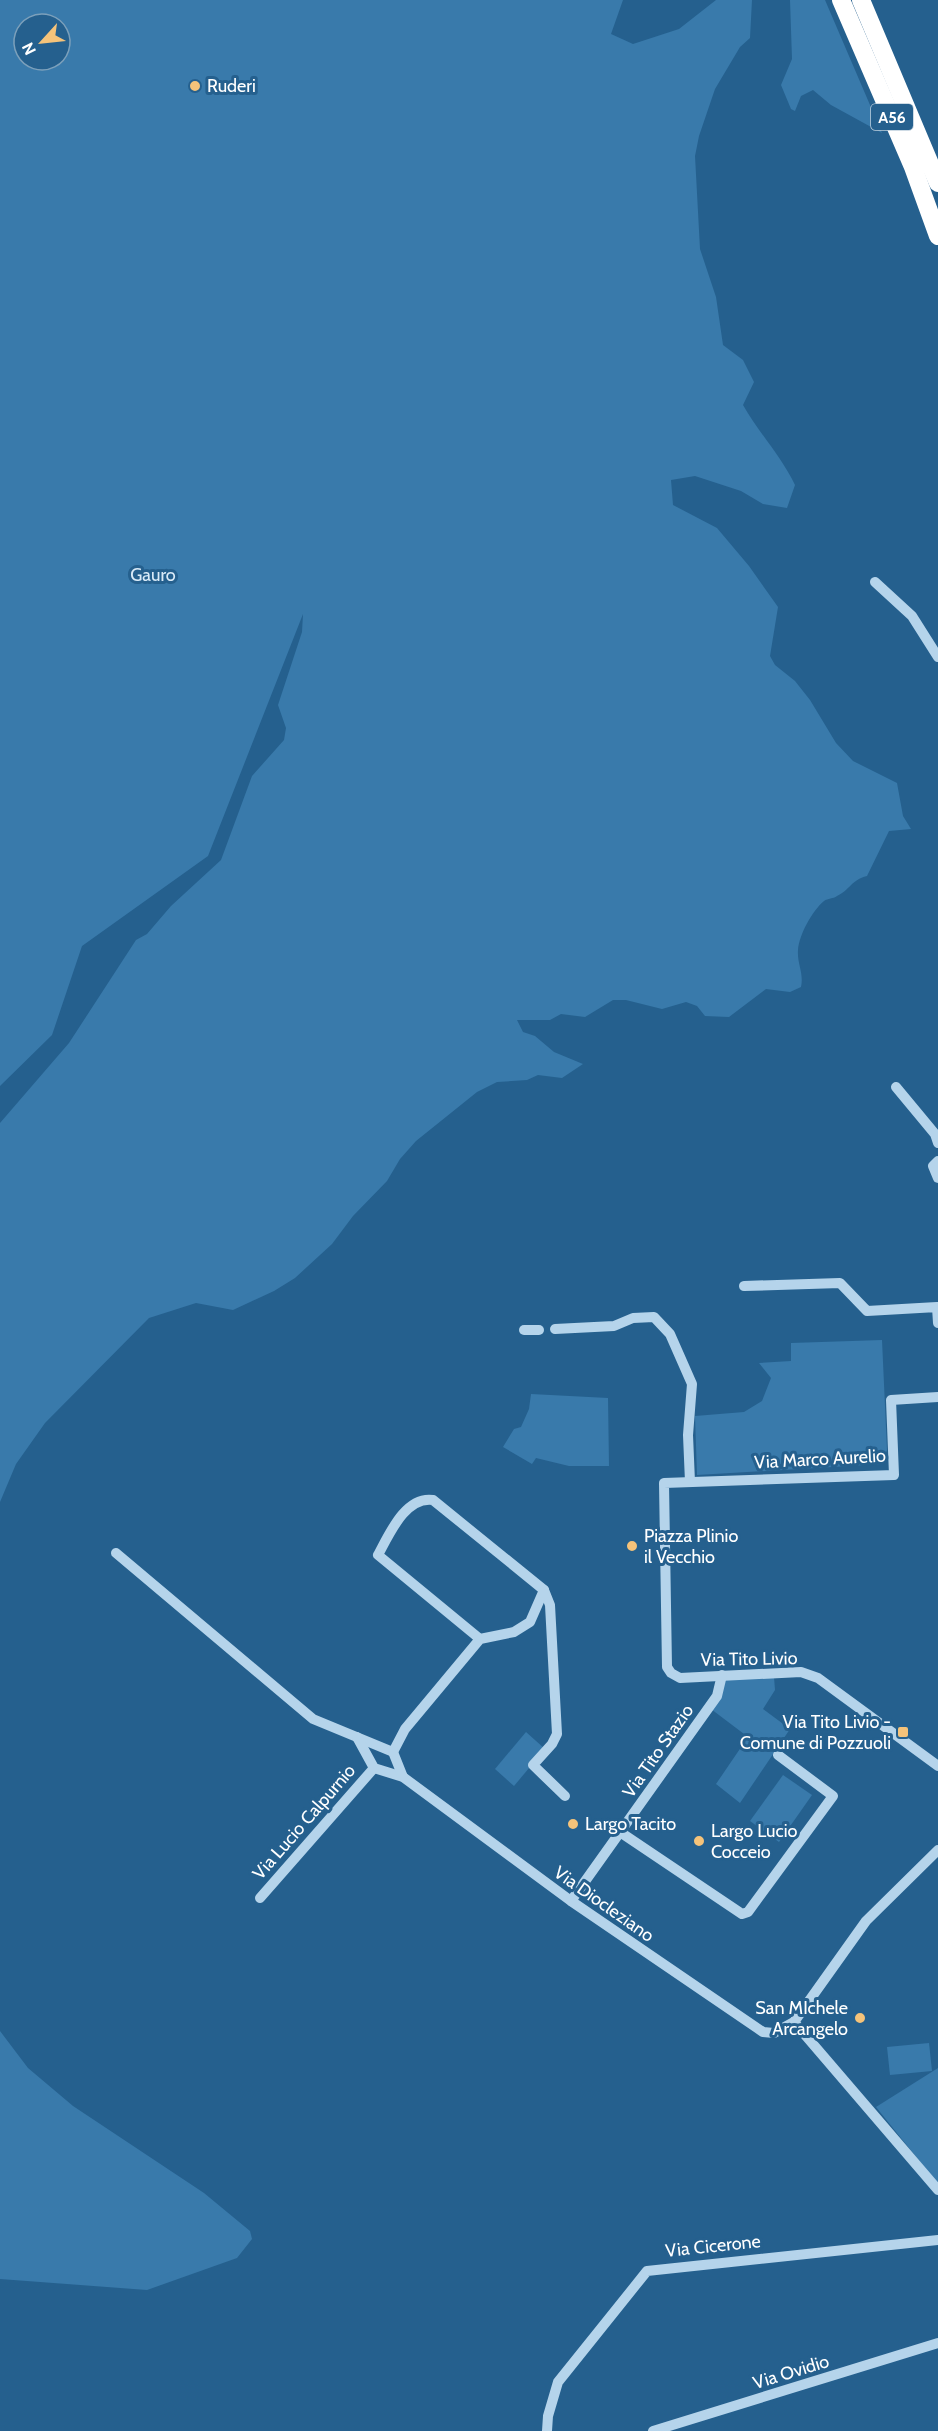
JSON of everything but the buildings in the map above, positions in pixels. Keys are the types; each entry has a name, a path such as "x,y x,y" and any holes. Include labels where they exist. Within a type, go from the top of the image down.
{"highway":[{"name":"A56","path":"841,0 913,167 938,236"},
{"name":"A56","path":"861,0 938,183"}],"street":[{"path":"874,582 912,616 938,657"},
{"path":"896,1087 935,1134 938,1143"},
{"path":"938,1161 933,1166 938,1178"},
{"path":"744,1286 840,1282 867,1311 937,1307 938,1323"},
{"path":"555,1329 614,1326 633,1318 654,1317 670,1334 692,1384 688,1435 690,1482"},
{"path":"524,1330 539,1330"},
{"name":"Via Marco Aurelio","path":"665,1572 664,1483 894,1475 891,1400 938,1397"},
{"path":"480,1640 378,1555 397,1521 416,1502 424,1499 433,1500 544,1590 550,1605 557,1734 552,1744 533,1765 565,1796"},
{"path":"116,1553 313,1719 393,1752 403,1777"},
{"name":"Via Tito Livio","path":"665,1572 667,1667 671,1673 680,1678 801,1672 818,1678 938,1766"},
{"path":"393,1752 405,1729 480,1640 514,1632 530,1622 544,1590"},
{"name":"Via Tito Stazio","path":"571,1901 717,1696 722,1675"},
{"path":"357,1737 374,1768"},
{"path":"620,1832 742,1914 748,1912 833,1796 778,1755"},
{"name":"Via Diocleziano","path":"374,1768 403,1777 571,1901 750,2026 763,2032 774,2033 794,2022"},
{"name":"Via Lucio Calpurnio","path":"260,1898 374,1768"},
{"path":"938,1850 866,1921 794,2022 938,2190"},
{"name":"Via Cicerone","path":"547,2431 548,2416 558,2382 647,2271 938,2240"},
{"name":"Via Ovidio","path":"653,2431 938,2343"}],"green space":[{"name":"Gauro","path":"0,0 623,0 611,34 633,44 679,29 716,0 752,0 750,38 740,47 715,89 699,136 695,156 700,249 716,297 723,345 743,360 754,382 743,405 795,485 787,508 763,504 741,491 695,476 671,480 673,505 717,528 749,566 778,607 770,656 775,665 795,681 810,700 836,743 853,761 897,783 903,816 911,829 889,831 867,876 857,880 841,894 824,901 815,911 799,944 801,987 790,992 766,989 729,1017 705,1016 697,1006 686,1002 662,1009 626,1000 613,1000 585,1017 561,1014 550,1020 517,1020 523,1032 535,1036 554,1052 583,1064 562,1078 538,1075 527,1080 497,1082 477,1092 416,1141 400,1159 387,1181 353,1216 332,1244 295,1278 274,1291 233,1310 196,1303 149,1318 45,1423 16,1464 0,1502 0,1123 69,1043 136,940 147,934 171,906 221,860 252,776 284,740 286,728 278,705 302,632 303,614 208,856 82,946 52,1035 0,1086"},
{"path":"790,0 825,0 882,133 831,105 813,90 801,96 795,111 791,109 781,85 792,59"},
{"path":"882,1340 887,1450 882,1464 697,1475 695,1416 744,1412 762,1401 771,1378 759,1363 791,1361 791,1343"},
{"path":"531,1394 608,1398 609,1466 569,1466 536,1458 532,1464 503,1447 514,1429 521,1427 529,1409"},
{"path":"774,1677 775,1690 763,1709 790,1729 740,1803 716,1784 748,1737 711,1709 724,1680"},
{"path":"526,1732 545,1749 514,1786 495,1769"},
{"path":"783,1775 812,1795 779,1842 750,1821"},
{"path":"0,2031 28,2068 73,2106 204,2193 250,2231 252,2239 237,2258 147,2290 0,2279"},
{"path":"929,2043 932,2071 890,2075 887,2047"},
{"path":"938,2068 938,2184 876,2107"}],"place":[{"name":"Ruderi","path":"195,86"},
{"name":"Piazza Plinio il Vecchio","path":"632,1546"},
{"name":"Via Tito Livio - Comune di Pozzuoli","path":"903,1732"},
{"name":"Largo Tacito","path":"573,1824"},
{"name":"Largo Lucio Cocceio","path":"699,1841"},
{"name":"San MIchele Arcangelo","path":"860,2018"}]}
